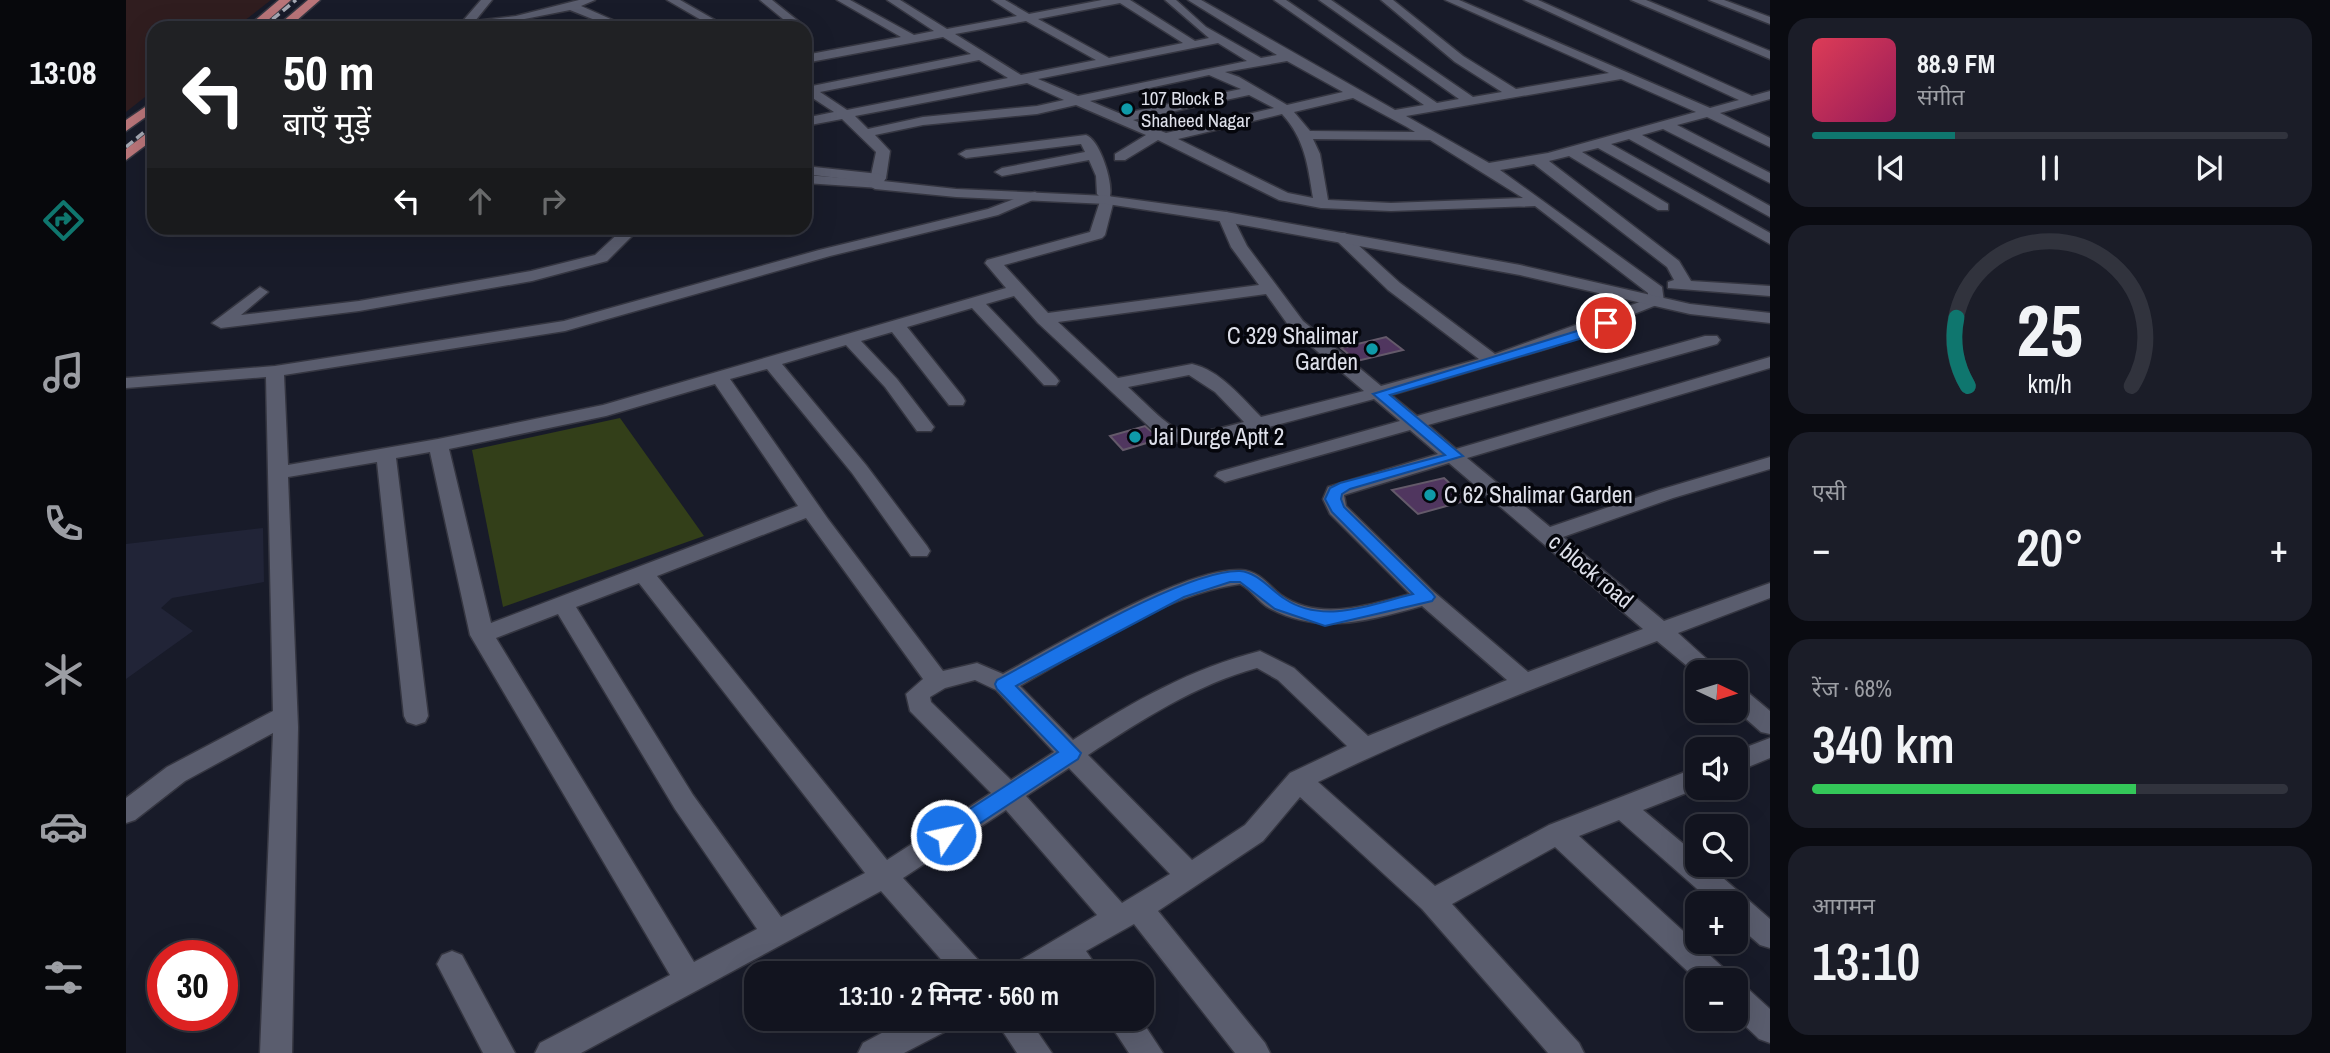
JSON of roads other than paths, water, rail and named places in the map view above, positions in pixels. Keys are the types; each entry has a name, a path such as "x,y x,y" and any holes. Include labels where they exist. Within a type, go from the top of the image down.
{"highway":[{"path":"260,21 286,0"},
{"path":"289,21 315,0"},
{"path":"126,127 147,110"},
{"path":"126,156 147,138"}],"street":[{"path":"469,21 487,0"},
{"path":"517,21 590,0"},
{"path":"672,0 710,21"},
{"path":"765,0 791,21"},
{"path":"892,0 1025,81 1160,136 1284,197 1321,204 1391,207 1535,202"},
{"path":"997,0 1109,63"},
{"path":"1050,0 1068,9"},
{"path":"812,58 1121,0 1195,45"},
{"path":"1170,0 1189,19 1258,62"},
{"path":"1194,0 1248,36 1396,114 1488,168 1653,292"},
{"path":"1279,0 1436,108"},
{"path":"1324,0 1472,102"},
{"path":"1387,0 1459,59 1513,93"},
{"path":"1450,0 1706,111 1770,143"},
{"path":"1529,0 1770,109"},
{"path":"1636,0 1770,55"},
{"path":"1714,0 1770,21"},
{"path":"842,1 913,38"},
{"path":"572,7 604,21"},
{"path":"812,121 1025,81 1222,39"},
{"path":"812,88 980,56"},
{"path":"866,133 923,121 1037,110 1207,71 1288,57"},
{"path":"1207,71 1235,80 1249,91 1284,109 1305,135 1313,154 1321,204"},
{"path":"1396,114 1621,75"},
{"path":"1115,119 1249,91"},
{"path":"812,92 845,114 883,151 877,182"},
{"path":"1120,157 1160,136 1357,93"},
{"path":"1488,168 1571,150 1747,99 1770,95"},
{"path":"1662,123 1770,179"},
{"path":"1629,133 1770,212"},
{"path":"1305,135 1434,136"},
{"path":"966,154 1084,138 1103,176 1105,197 1097,235 993,263 1044,319 1112,384 1165,431 1182,438 1202,439 1380,394 1582,334 1653,292 1686,286 1770,291"},
{"path":"1598,142 1770,239"},
{"path":"1571,150 1663,207"},
{"path":"1002,172 1094,155"},
{"path":"1536,159 1673,264 1686,286"},
{"path":"812,171 877,182"},
{"path":"812,179 877,182 1035,196 1105,197 1653,292 1770,318"},
{"path":"126,383 275,371 565,326 825,253 993,212 1035,196"},
{"name":"c block road","path":"1226,217 1239,247 1268,289 1311,338 1456,456 1695,660"},
{"path":"260,292 221,323 359,306 532,276 601,258 625,235"},
{"path":"1340,236 1385,279 1492,360"},
{"path":"1044,319 1268,289"},
{"path":"278,473 438,445 606,410 1016,290"},
{"path":"974,301 1049,381"},
{"path":"896,325 956,401"},
{"path":"850,339 891,383 924,427"},
{"path":"1225,476 1417,425 1565,379 1711,340"},
{"path":"771,362 859,469 919,551"},
{"path":"1525,682 1426,597 1337,509 1333,499 1335,491 1770,362"},
{"path":"1112,384 1192,369 1221,388 1257,424"},
{"path":"275,371 286,715 276,1053"},
{"path":"719,377 811,509 937,681"},
{"path":"438,445 482,635 690,980"},
{"path":"386,454 416,716"},
{"path":"1548,535 1666,494 1770,463"},
{"path":"482,635 811,509"},
{"path":"643,573 884,876 961,961"},
{"path":"1004,684 1178,593 1229,577 1244,577 1275,601 1307,616 1325,620 1426,597"},
{"path":"1045,961 1191,877 1254,833 1299,780 1365,748 1525,682 1770,590"},
{"path":"563,604 684,802 776,933"},
{"path":"551,1053 884,876 1071,753 1155,703 1225,668 1261,659 1286,674 1365,748"},
{"path":"1191,877 1004,684 977,671 937,681 918,694 919,705 1128,913 1254,1053"},
{"path":"1748,706 1770,725"},
{"path":"126,813 176,774 286,715"},
{"path":"1748,757 1770,748"},
{"path":"1299,780 1432,901 1568,1053"},
{"path":"1432,901 1558,833 1685,782"},
{"path":"1622,807 1718,891"},
{"path":"1558,833 1704,968"},
{"path":"1748,917 1770,936"},
{"path":"1067,948 1077,961"},
{"path":"452,964 499,1053"},
{"path":"1748,1009 1770,1029"},
{"path":"874,1053 916,1031"},
{"path":"1019,1031 1036,1053"},
{"path":"1131,1031 1147,1053"}],"railway":[{"path":"270,21 296,0"},
{"path":"126,147 147,130"}],"place":[{"name":"107 Block B Shaheed Nagar","path":"1127,109"},
{"name":"C 329 Shalimar Garden","path":"1372,349"},
{"name":"Jai Durge Aptt 2","path":"1135,437"},
{"name":"C 62 Shalimar Garden","path":"1430,495"}]}
